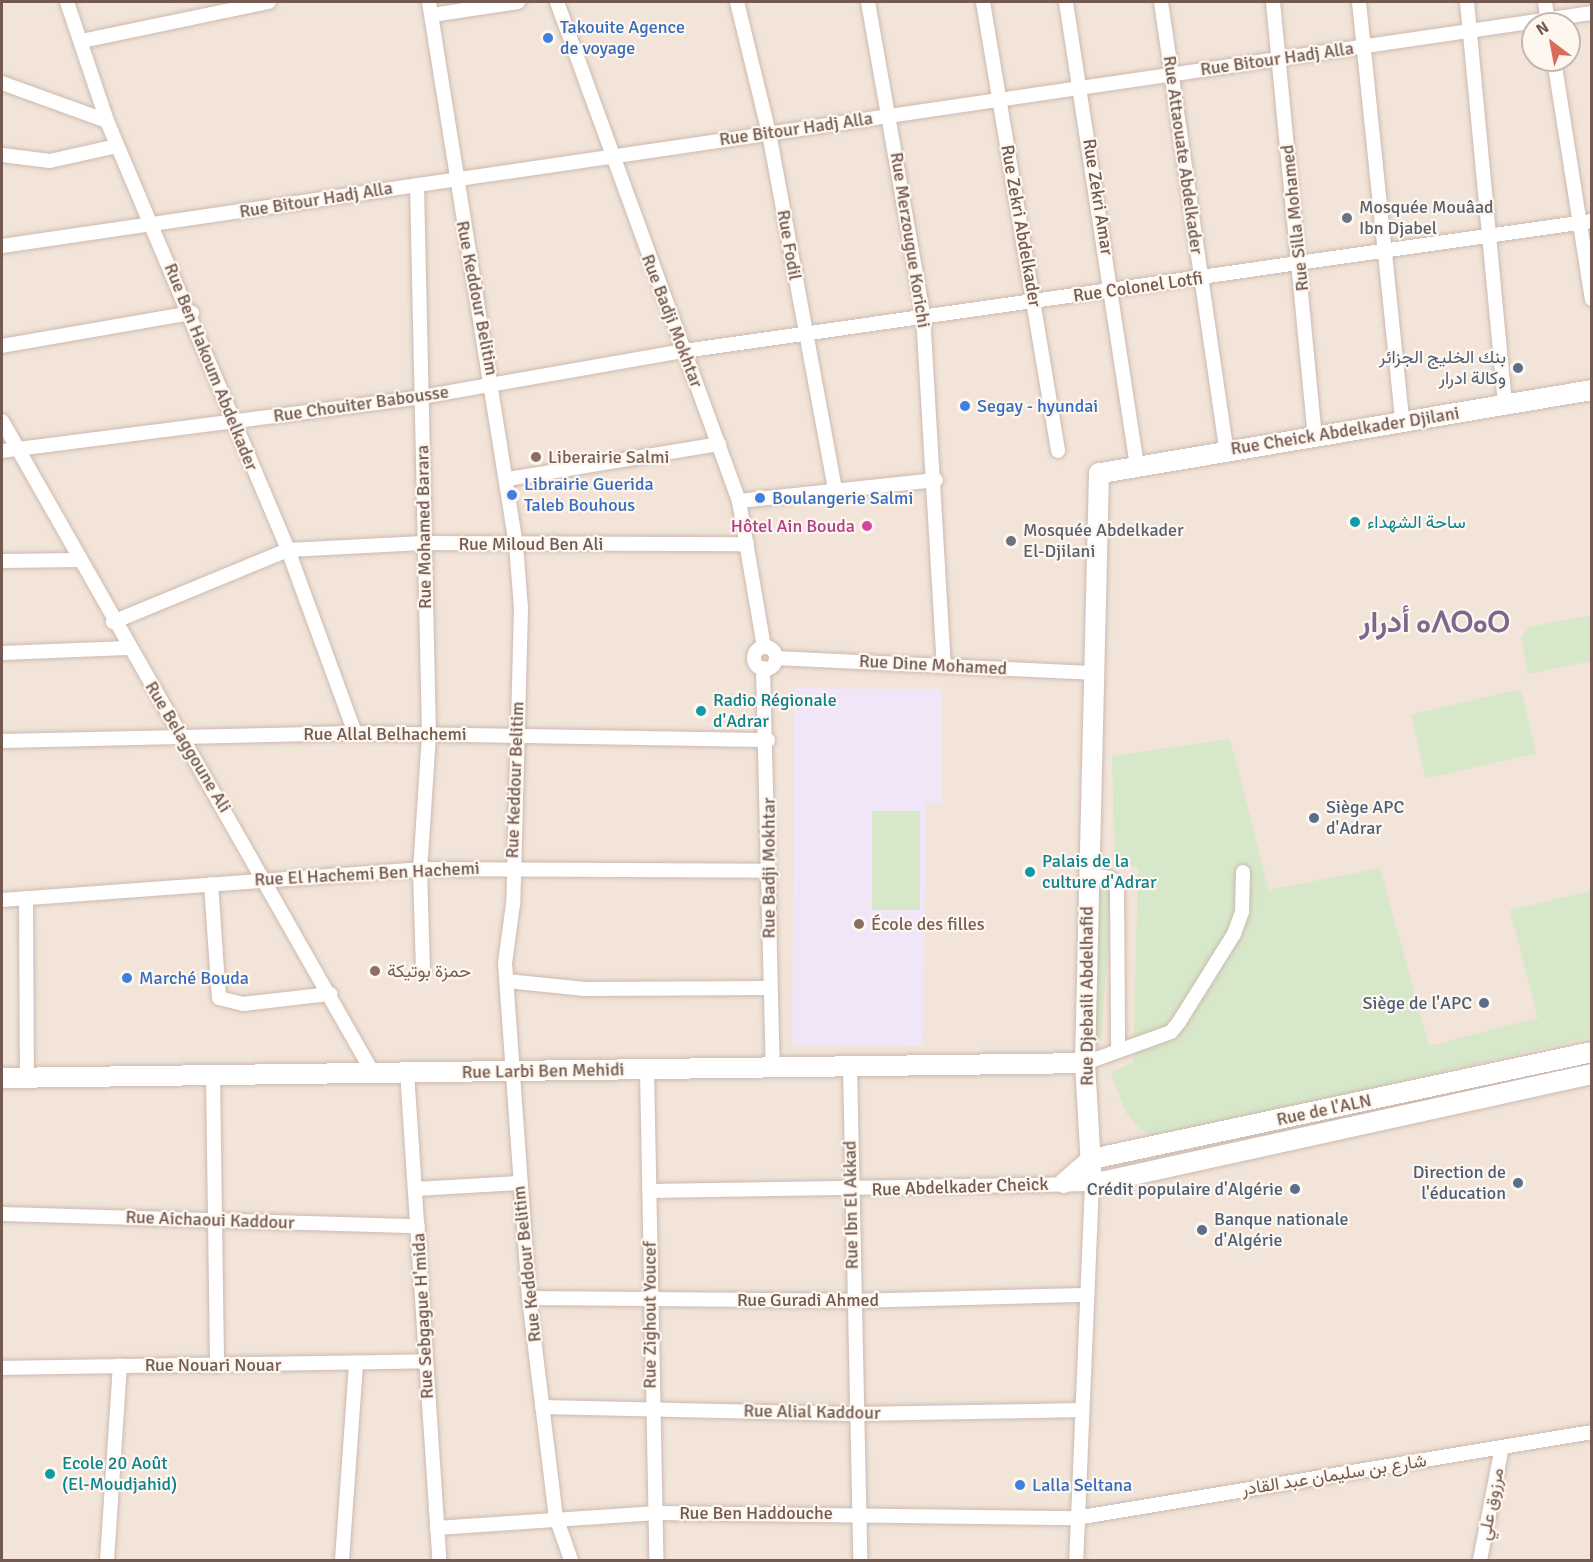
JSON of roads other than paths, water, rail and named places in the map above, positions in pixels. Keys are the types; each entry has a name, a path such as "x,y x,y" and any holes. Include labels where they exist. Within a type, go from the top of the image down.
{"street":[{"name":"Rue Ben Hakoum Abdelkader","path":"68,2 107,121 192,313 231,421 288,550 355,734"},
{"path":"82,41 269,2"},
{"path":"431,8 518,2"},
{"name":"Rue Badji Mokhtar","path":"557,2 611,156 739,501 764,647 754,656 763,668 768,740 770,871 768,988 773,1067"},
{"name":"Rue Fodil","path":"737,2 769,134 835,489"},
{"name":"Rue Merzougue Korichi","path":"868,2 923,315 936,480 944,665"},
{"name":"Rue Zekri Abdelkader","path":"983,2 1058,451"},
{"name":"Rue Zekri Amar","path":"1066,2 1137,464"},
{"name":"Rue Attaouate Abdelkader","path":"1161,2 1226,450"},
{"name":"Rue Silla Mohamed","path":"1273,2 1277,59 1301,264 1315,435"},
{"path":"1359,2 1387,253 1402,422"},
{"path":"1467,2 1485,237 1505,405"},
{"name":"Rue Keddour Belitim","path":"431,8 454,178 493,385 516,545 521,608 507,981 519,1183 530,1298 556,1516 570,1560"},
{"name":"Rue Bitour Hadj Alla","path":"2,246 454,178 1521,25"},
{"path":"1556,72 1586,222 1592,298"},
{"path":"2,83 107,121"},
{"path":"2,155 50,160 117,146"},
{"name":"Rue Mohamed Barara","path":"417,185 423,543 429,735 420,869 423,969"},
{"name":"Rue Colonel Lotfi","path":"684,351 923,315 1034,303 1112,290 1387,253 1586,222"},
{"path":"2,346 192,313"},
{"name":"Rue Chouiter Babousse","path":"2,451 422,397 684,351"},
{"name":"Rue Cheick Abdelkader Djilani","path":"1098,473 1137,464 1592,390"},
{"name":"Rue Belaggoune Ali","path":"2,421 127,648 330,994 373,1073"},
{"path":"508,479 719,444"},
{"name":"Rue Djebaili Abdelhafid","path":"1076,1560 1092,1184 1085,1063 1090,673 1098,473"},
{"path":"739,501 936,480"},
{"name":"Rue Miloud Ben Ali","path":"113,622 288,550 423,543 747,544"},
{"path":"2,561 80,560"},
{"path":"763,668 776,658 764,647"},
{"path":"2,653 127,648"},
{"name":"Rue Dine Mohamed","path":"776,658 1090,673"},
{"name":"Rue Allal Belhachemi","path":"2,741 180,735 355,734 768,740"},
{"name":"Rue El Hachemi Ben Hachemi","path":"2,900 262,878 420,869 770,871"},
{"path":"1085,1063 1118,1048 1161,1036 1179,1022 1234,934 1242,912 1244,872"},
{"path":"1088,874 1110,878 1117,887 1118,1048"},
{"path":"211,884 219,998 243,1004 330,994"},
{"path":"26,898 27,1078"},
{"path":"507,981 585,989 768,988"},
{"name":"Rue de l'ALN","path":"1064,1183 1092,1159 1592,1052"},
{"name":"Rue Larbi Ben Mehidi","path":"2,1078 1085,1063"},
{"name":"Rue Ibn El Akkad","path":"850,1066 852,1301 860,1560"},
{"name":"Rue Zighout Youcef","path":"646,1069 650,1409 656,1513 656,1560"},
{"name":"Rue Sebgague H'mida","path":"407,1072 439,1560"},
{"name":"Rue de l'ALN","path":"1092,1184 1451,1107 1592,1074"},
{"path":"213,1075 217,1366"},
{"path":"1445,1084 1451,1107"},
{"path":"415,1189 519,1183"},
{"name":"Rue Abdelkader Cheick","path":"649,1191 850,1192 1064,1183 1092,1184"},
{"name":"Rue Aichaoui Kaddour","path":"2,1214 418,1226"},
{"name":"Rue Guradi Ahmed","path":"530,1298 852,1301 1086,1295"},
{"name":"Rue Nouari Nouar","path":"2,1368 120,1365 356,1365 425,1361"},
{"path":"107,1560 120,1365"},
{"path":"342,1560 356,1365"},
{"name":"Rue Alial Kaddour","path":"542,1407 855,1414 1082,1410"},
{"name":"شارع بن سليمان عبد القادر","path":"1076,1518 1592,1432"},
{"name":"مرزوق علي","path":"1480,1560 1502,1447"},
{"name":"Rue Ben Haddouche","path":"437,1528 556,1516 656,1513 859,1513 1076,1518"}],"place":[{"name":"Takouite Agence de voyage","path":"548,38"},
{"name":"Mosquée Mouâad Ibn Djabel","path":"1347,218"},
{"name":"بنك الخليج الجزائر وكالة ادرار","path":"1518,368"},
{"name":"Segay - hyundai","path":"965,406"},
{"name":"Liberairie Salmi","path":"536,457"},
{"name":"Librairie Guerida Taleb Bouhous","path":"512,495"},
{"name":"Boulangerie Salmi","path":"760,498"},
{"name":"ساحة الشهداء","path":"1355,522"},
{"name":"Hôtel Ain Bouda","path":"867,526"},
{"name":"Mosquée Abdelkader El-Djilani","path":"1011,541"},
{"name":"Radio Régionale d'Adrar","path":"701,711"},
{"name":"Siège APC d'Adrar","path":"1314,818"},
{"name":"Palais de la culture d'Adrar","path":"1030,872"},
{"name":"École des filles","path":"859,924"},
{"name":"حمزة بوتيكة","path":"375,971"},
{"name":"Marché Bouda","path":"127,978"},
{"name":"Siège de l'APC","path":"1484,1003"},
{"name":"Direction de l'éducation","path":"1518,1183"},
{"name":"Crédit populaire d'Algérie","path":"1295,1189"},
{"name":"Banque nationale d'Algérie","path":"1202,1230"},
{"name":"Ecole 20 Août (El-Moudjahid)","path":"50,1474"},
{"name":"Lalla Seltana","path":"1020,1485"}],"district":[{"name":"أدرار ⴰⴷⵔⴰⵔ","path":"1435,623"}]}
